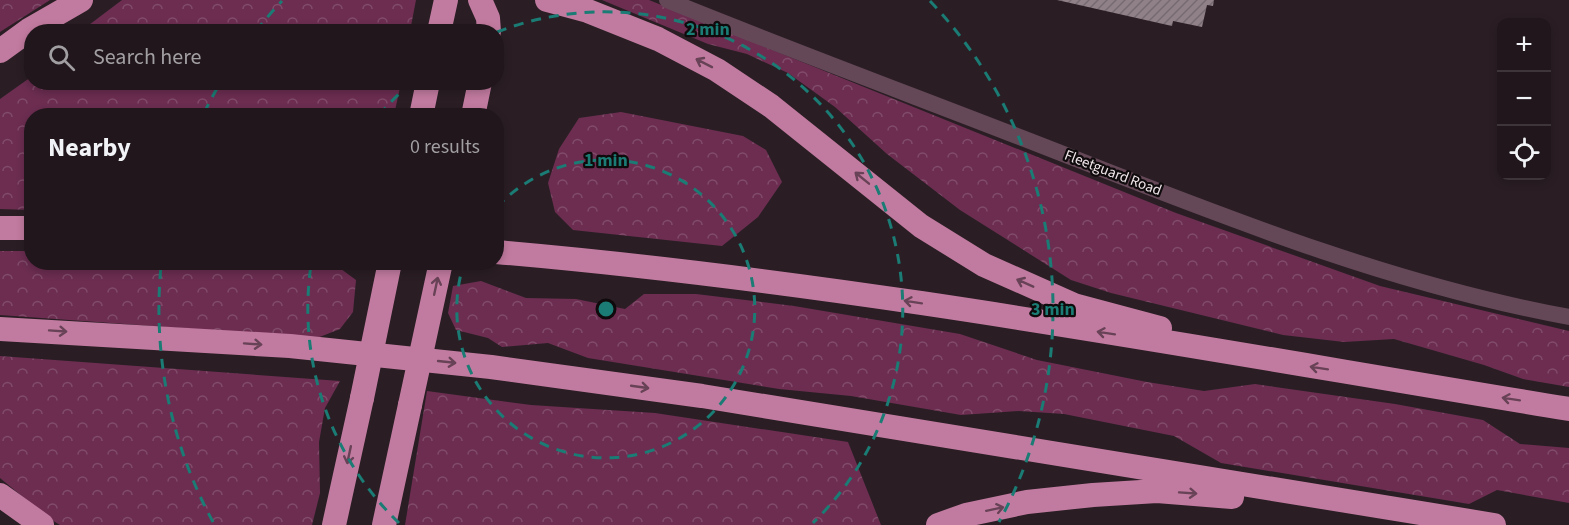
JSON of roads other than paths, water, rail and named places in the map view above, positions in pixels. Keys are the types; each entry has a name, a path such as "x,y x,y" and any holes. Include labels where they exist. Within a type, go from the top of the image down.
{"highway":[{"path":"39,24 81,0"},
{"path":"480,0 489,24"},
{"path":"492,24 497,0"},
{"path":"547,0 588,11 658,39 717,70 771,106 921,226 984,265 1074,304 1281,362"},
{"path":"441,24 448,2"},
{"path":"0,51 24,34"},
{"path":"423,108 426,90"},
{"path":"475,108 478,90"},
{"path":"0,228 24,228"},
{"path":"504,253 717,274 868,295 1569,409"},
{"path":"334,525 388,270"},
{"path":"384,525 439,270"},
{"path":"0,328 290,346 503,368 702,396 1494,525"},
{"path":"938,525 966,515 1027,502 1157,491 1396,509"},
{"path":"0,495 42,525"}],"street":[{"name":"Fleetguard Road","path":"668,0 1156,190 1352,262 1460,293 1569,317"}]}
